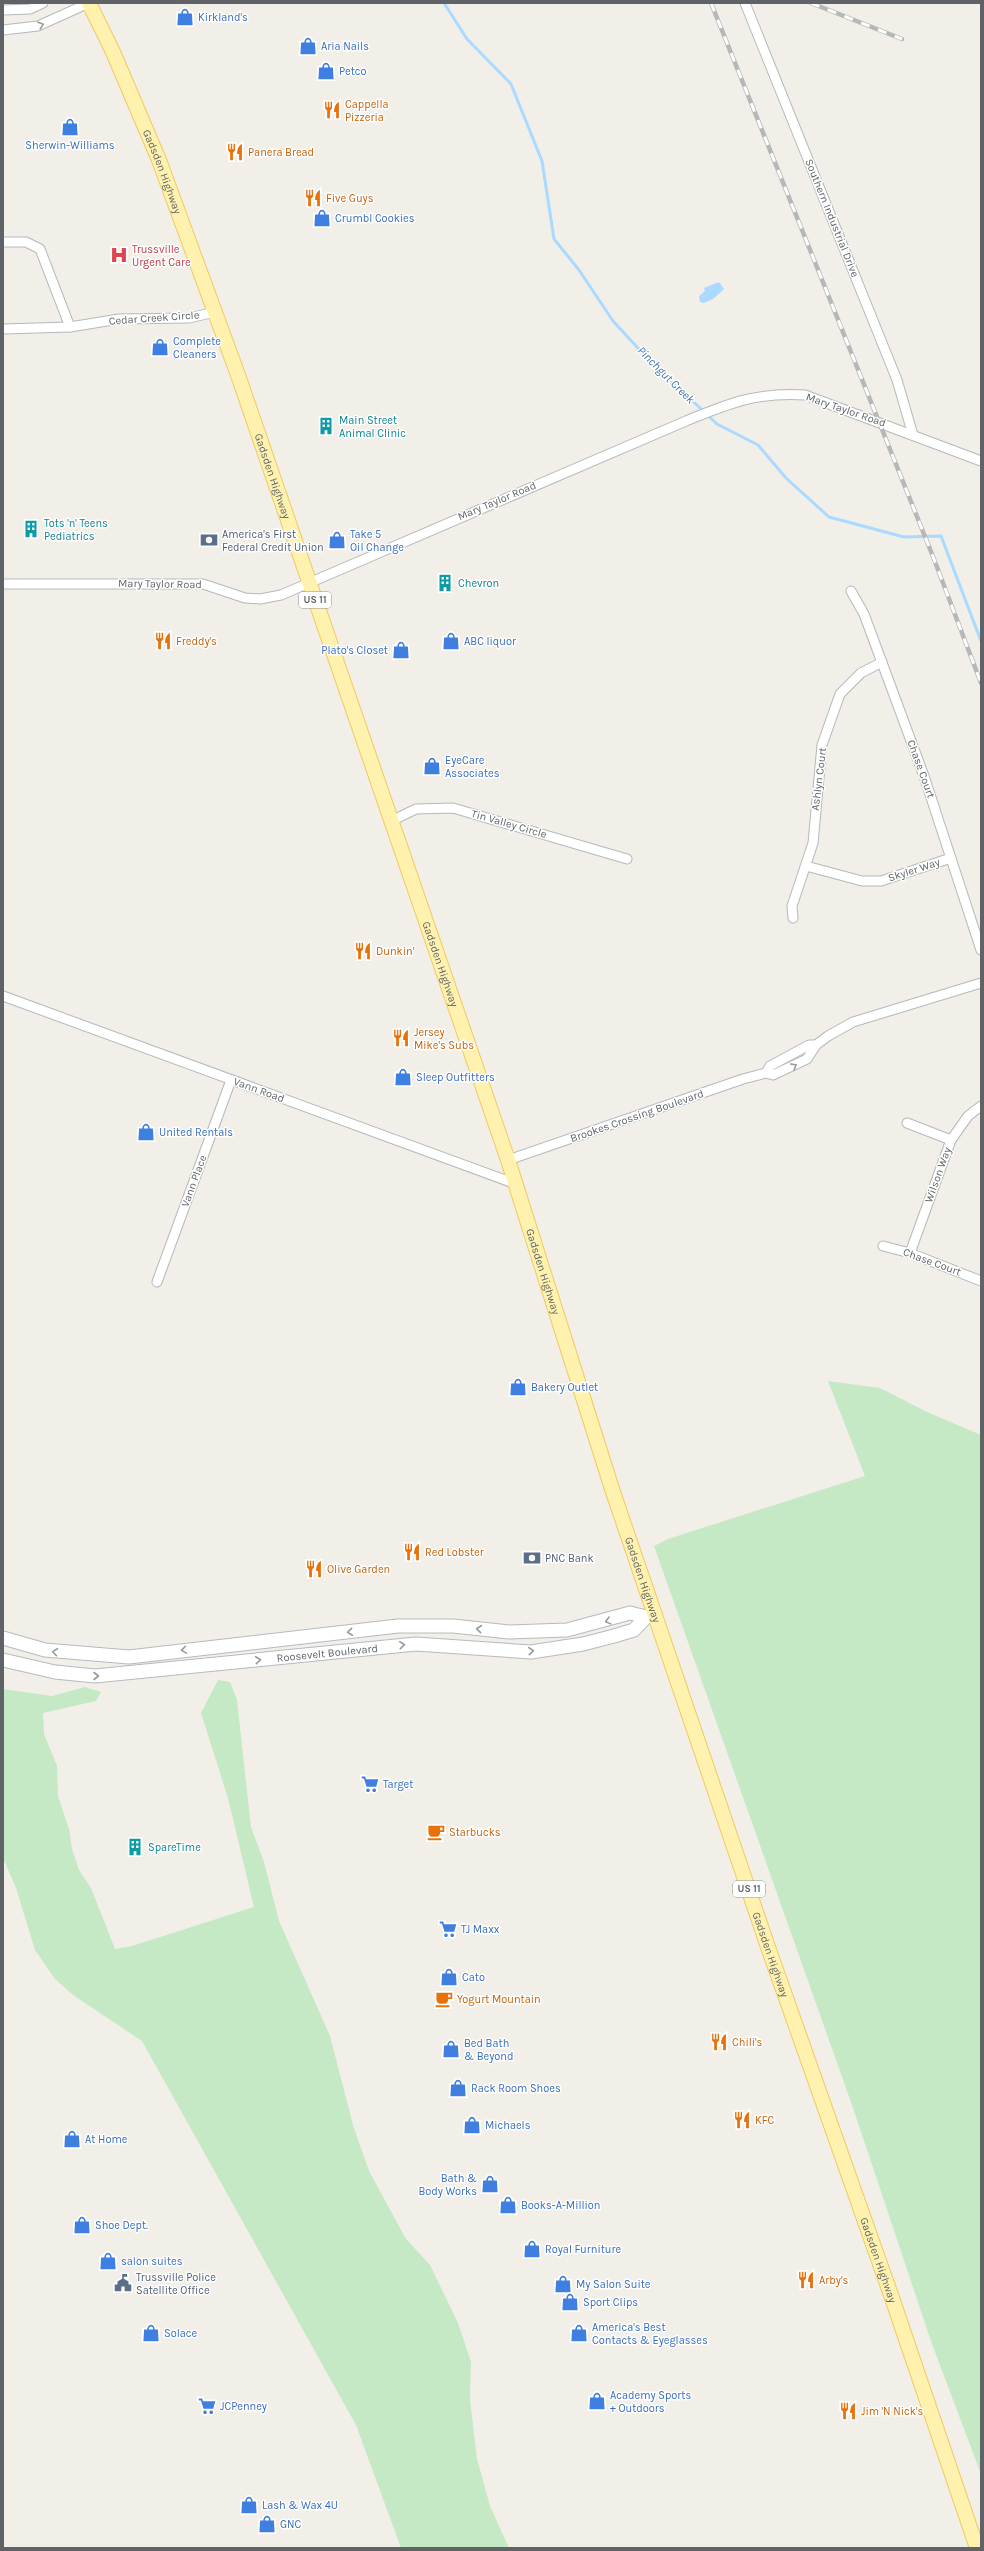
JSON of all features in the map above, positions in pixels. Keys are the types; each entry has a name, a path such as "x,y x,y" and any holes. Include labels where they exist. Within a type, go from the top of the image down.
{"main road":[{"name":"Gadsden Highway","path":"89,3 143,121 215,312 508,1160 650,1615 889,2288 977,2548"}],"street":[{"path":"3,10 30,9 43,3"},
{"path":"3,30 38,26 89,3"},
{"name":"Southern Industrial Drive","path":"745,3 897,380 913,435"},
{"path":"3,242 26,242 40,249 70,327"},
{"name":"Cedar Creek Circle","path":"3,329 70,327 118,319 189,318 215,312"},
{"name":"Mary Taylor Road","path":"3,584 203,584 245,598 260,599 281,595 350,564 720,407 746,398 778,393 805,395 981,461"},
{"name":"Chase Court","path":"850,591 864,614 924,776 981,950"},
{"name":"Ashlyn Court","path":"793,918 792,906 813,843 819,763 840,694 861,673 882,662"},
{"name":"Tin Valley Circle","path":"391,821 416,810 453,808 627,859"},
{"name":"Skyler Way","path":"806,866 862,881 881,881 951,858"},
{"name":"Brookes Crossing Boulevard","path":"508,1160 766,1073 770,1066 809,1045 816,1045 853,1022 981,983"},
{"name":"Vann Road","path":"3,996 516,1184"},
{"name":"Vann Place","path":"157,1282 231,1080"},
{"name":"Wilson Way","path":"910,1253 951,1140 968,1116 981,1106"},
{"path":"907,1123 951,1140"},
{"name":"Chase Court","path":"883,1246 910,1253 981,1281"},
{"name":"Roosevelt Boulevard","path":"3,1638 45,1650 129,1657 398,1626 453,1626 509,1632 541,1632 581,1627 630,1613 650,1615"},
{"name":"Roosevelt Boulevard","path":"3,1660 55,1672 103,1676 416,1644 531,1652 584,1644 634,1630 650,1615"}],"green space":[{"path":"828,1381 880,1388 927,1412 981,1435 981,2474 932,2344 852,2105 654,1546 668,1539 865,1476"},
{"path":"218,1680 230,1682 237,1700 251,1827 264,1862 279,1921 330,2036 353,2125 369,2171 406,2239 430,2265 458,2323 471,2362 470,2400 477,2459 490,2506 509,2548 401,2548 356,2425 142,2041 73,1995 55,1979 35,1950 16,1888 3,1858 3,1689 52,1696 85,1687 101,1692 96,1701 43,1713 44,1734 57,1766 58,1796 69,1829 72,1849 79,1870 91,1888 115,1949 132,1946 254,1907 228,1798 201,1713"}],"water":[{"path":"719,282 724,289 713,299 704,303 700,302 699,296 705,291 704,288"}],"waterway":[{"name":"Pinchgut Creek","path":"444,3 467,39 511,84 542,161 554,239 579,270 613,321 647,358 717,424 758,445 786,478 829,517 904,537 941,536 981,641"}],"railway":[{"path":"711,3 932,554 981,683"},
{"path":"811,3 902,39"}],"place":[{"name":"Kirkland's","path":"185,17"},
{"name":"Aria Nails","path":"308,46"},
{"name":"Petco","path":"326,71"},
{"name":"Cappella Pizzeria","path":"332,110"},
{"name":"Sherwin-Williams","path":"70,127"},
{"name":"Panera Bread","path":"235,152"},
{"name":"Five Guys","path":"313,198"},
{"name":"Crumbl Cookies","path":"322,218"},
{"name":"Trussville Urgent Care","path":"119,255"},
{"name":"Complete Cleaners","path":"160,347"},
{"name":"Main Street Animal Clinic","path":"326,426"},
{"name":"Tots 'n' Teens Pediatrics","path":"31,529"},
{"name":"America's First Federal Credit Union","path":"209,540"},
{"name":"Take 5 Oil Change","path":"337,540"},
{"name":"Chevron","path":"445,583"},
{"name":"Freddy's","path":"163,641"},
{"name":"ABC liquor","path":"451,641"},
{"name":"Plato's Closet","path":"401,650"},
{"name":"EyeCare Associates","path":"432,766"},
{"name":"Dunkin'","path":"363,951"},
{"name":"Jersey Mike's Subs","path":"401,1038"},
{"name":"Sleep Outfitters","path":"403,1077"},
{"name":"United Rentals","path":"146,1132"},
{"name":"Bakery Outlet","path":"518,1387"},
{"name":"Red Lobster","path":"412,1552"},
{"name":"PNC Bank","path":"532,1558"},
{"name":"Olive Garden","path":"314,1569"},
{"name":"Target","path":"370,1784"},
{"name":"Starbucks","path":"436,1832"},
{"name":"SpareTime","path":"135,1847"},
{"name":"TJ Maxx","path":"448,1929"},
{"name":"Cato","path":"449,1977"},
{"name":"Yogurt Mountain","path":"444,1999"},
{"name":"Chili's","path":"719,2042"},
{"name":"Bed Bath & Beyond","path":"451,2049"},
{"name":"Rack Room Shoes","path":"458,2088"},
{"name":"KFC","path":"742,2120"},
{"name":"Michaels","path":"472,2125"},
{"name":"At Home","path":"72,2139"},
{"name":"Bath & Body Works","path":"490,2184"},
{"name":"Books-A-Million","path":"508,2205"},
{"name":"Shoe Dept.","path":"82,2225"},
{"name":"Royal Furniture","path":"532,2249"},
{"name":"salon suites","path":"108,2261"},
{"name":"Arby's","path":"806,2280"},
{"name":"Trussville Police Satellite Office","path":"123,2283"},
{"name":"My Salon Suite","path":"563,2284"},
{"name":"Sport Clips","path":"570,2302"},
{"name":"Solace","path":"151,2333"},
{"name":"America's Best Contacts & Eyeglasses","path":"579,2333"},
{"name":"Academy Sports + Outdoors","path":"597,2401"},
{"name":"JCPenney","path":"207,2406"},
{"name":"Jim 'N Nick's","path":"848,2411"},
{"name":"Lash & Wax 4U","path":"249,2505"},
{"name":"GNC","path":"267,2524"}]}
